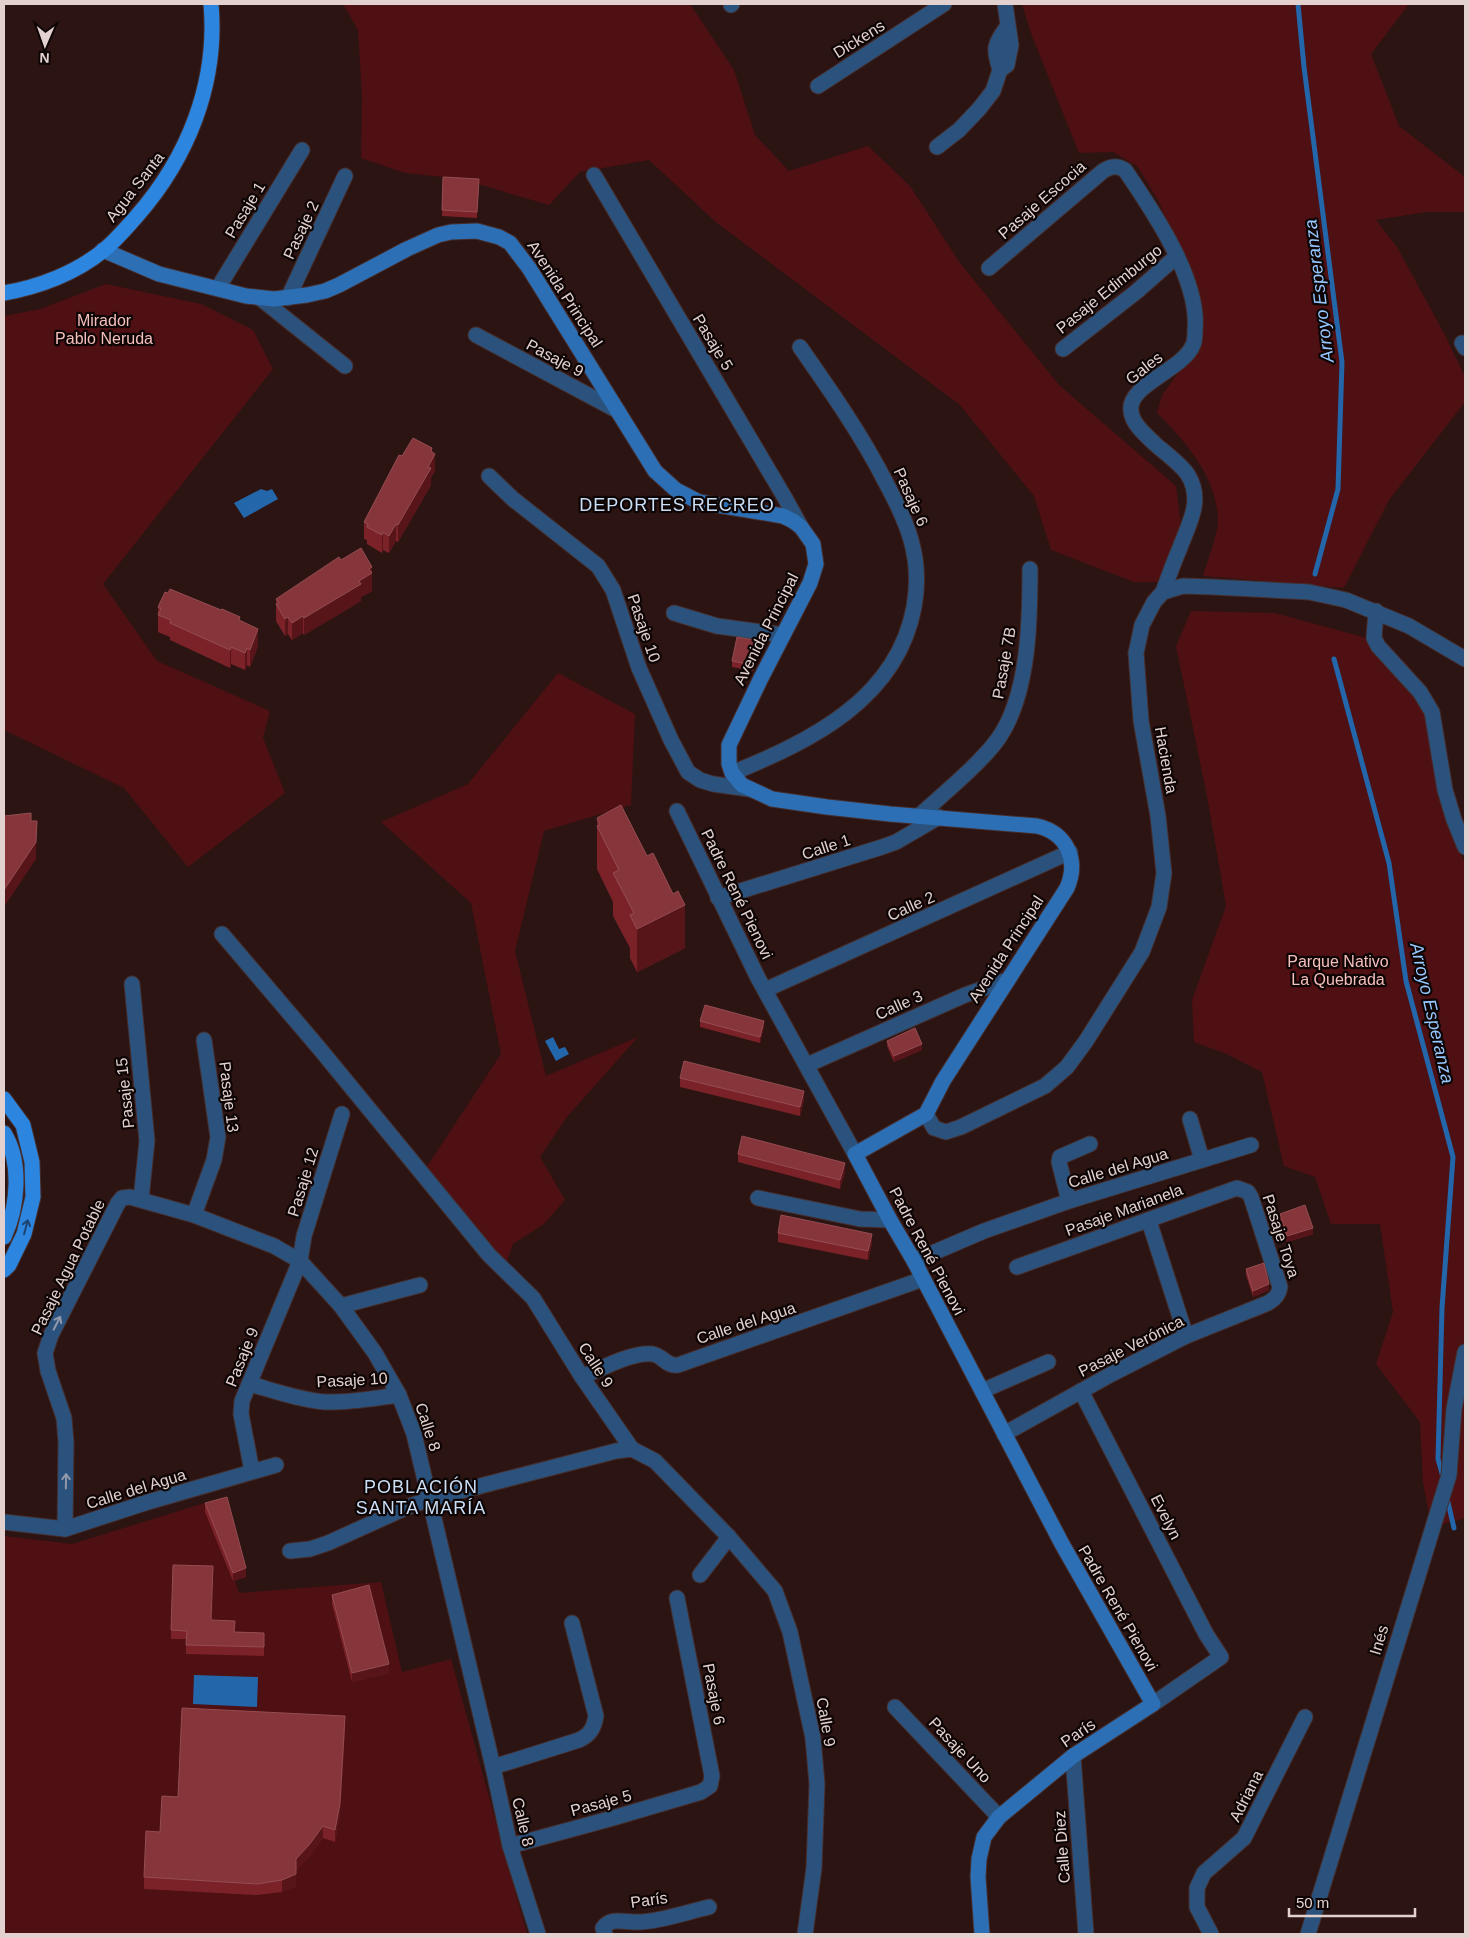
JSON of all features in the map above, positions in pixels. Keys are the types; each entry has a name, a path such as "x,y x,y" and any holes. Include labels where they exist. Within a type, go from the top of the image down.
{"main road":[{"name":"Agua Santa","path":"4,294 47,282 68,272 104,250 131,222 164,182 179,158 202,100 209,68 213,26 210,4"},
{"path":"4,1099 23,1125 32,1162 33,1196 24,1234 9,1265 4,1270"},
{"path":"4,1133 15,1165 15,1194 9,1226 4,1236"}],"street":[{"name":"Dickens","path":"818,86 944,4"},
{"path":"936,147 979,110 993,91 1000,70 1007,64 1011,45 1005,4"},
{"name":"Pasaje 1","path":"218,288 302,150"},
{"name":"Pasaje Escocia","path":"989,268 1103,171 1110,166 1120,167"},
{"name":"Gales","path":"1120,167 1128,175 1177,256 1192,291 1196,321 1194,344 1183,360 1146,385 1133,398 1130,410 1133,420 1147,436 1188,474 1196,502 1191,522 1163,592"},
{"name":"Pasaje 5","path":"594,175 786,498 801,527"},
{"name":"Pasaje 2","path":"288,298 345,176"},
{"name":"Avenida Principal","path":"104,250 159,274 246,296 288,298 307,295 339,285 367,269 438,236 465,230 482,232 499,237 510,243 529,268 655,471 676,490 689,498 711,505 783,516 801,527 813,544 816,559 814,574 732,736 728,754 732,773"},
{"name":"Pasaje Edimburgo","path":"1063,349 1136,292 1177,256"},
{"path":"260,298 345,366"},
{"name":"Pasaje 9","path":"476,335 618,411"},
{"name":"Pasaje 6","path":"732,773 773,756 825,727 862,701 888,672 898,655 906,638 915,599 914,551 906,523 898,505 872,455 800,347"},
{"name":"Pasaje 10","path":"489,476 513,499 598,566 613,590 638,668 688,772 700,780 712,784 749,789"},
{"name":"Pasaje 7B","path":"919,816 976,763 998,739 1014,710 1028,634 1030,569"},
{"path":"1163,592 1183,586 1309,592 1346,600 1409,626 1465,659"},
{"name":"Hacienda","path":"926,1114 934,1128 946,1132 961,1127 1045,1086 1066,1067 1086,1041 1142,952 1159,907 1164,873 1158,816 1141,721 1136,653 1142,625 1147,613 1163,592"},
{"path":"1376,611 1374,638 1378,646 1420,692 1432,712 1445,790 1465,847"},
{"path":"674,613 717,626 782,634"},
{"path":"732,773 742,785 772,799 845,809 1045,828 1058,835 1070,852"},
{"name":"Padre René Pienovi","path":"677,811 718,898 765,990 914,1261 1062,1544 1153,1704"},
{"name":"Calle 1","path":"718,898 896,842 939,817"},
{"name":"Avenida Principal","path":"926,1114 943,1081 1067,888 1073,870 1070,852"},
{"name":"Calle 2","path":"765,990 1070,852"},
{"name":"Calle 9","path":"222,934 319,1048 489,1255 533,1298 582,1377 632,1449 655,1461 729,1537 775,1591 790,1632 813,1738 817,1784 814,1859 805,1934"},
{"name":"Calle 3","path":"807,1065 965,995 1007,980"},
{"name":"Pasaje 15","path":"132,984 147,1141 141,1199"},
{"name":"Pasaje 13","path":"194,1215 214,1160 218,1137 204,1040"},
{"name":"Pasaje 12","path":"300,1261 304,1236 342,1114"},
{"path":"855,1154 926,1114"},
{"path":"1190,1119 1202,1160"},
{"path":"1069,1201 1058,1162 1060,1157 1090,1144"},
{"name":"Calle del Agua","path":"914,1261 984,1231 1069,1201 1250,1145"},
{"name":"Pasaje Marianela","path":"1017,1267 1149,1221 1232,1189 1243,1189"},
{"name":"Pasaje Toya","path":"1243,1189 1251,1197 1280,1286 1277,1296"},
{"name":"Calle 8","path":"122,1198 141,1199 194,1215 274,1246 300,1261 341,1306 375,1354 399,1395 414,1434 430,1499 510,1846 538,1934"},
{"name":"Pasaje Agua Potable","path":"65,1529 66,1442 64,1418 48,1371 45,1353 52,1335 122,1198"},
{"path":"758,1198 860,1219 890,1220"},
{"path":"1149,1221 1186,1336"},
{"name":"Pasaje 9","path":"252,1471 241,1414 242,1401 300,1261"},
{"name":"Calle del Agua","path":"582,1377 633,1356 645,1354 653,1354 668,1364 678,1365 923,1279"},
{"path":"341,1306 420,1284"},
{"name":"Pasaje Verónica","path":"1004,1434 1186,1336 1268,1303 1277,1296"},
{"name":"Inés","path":"1308,1934 1449,1475 1454,1409 1465,1352"},
{"path":"982,1391 1048,1362"},
{"name":"Pasaje 10","path":"250,1384 303,1399 326,1402 356,1401 399,1395"},
{"name":"Evelyn","path":"1081,1391 1206,1634 1221,1658"},
{"path":"290,1551 310,1549 328,1543 430,1499 616,1451 632,1449"},
{"name":"Calle del Agua","path":"4,1522 65,1529 276,1465"},
{"path":"700,1575 729,1537"},
{"name":"Pasaje 6","path":"677,1598 712,1776 710,1786 701,1792"},
{"path":"493,1767 579,1740 592,1731 596,1716 572,1623"},
{"name":"París","path":"982,1934 978,1877 979,1860 984,1837 999,1817 1073,1756 1221,1658"},
{"name":"Pasaje Uno","path":"896,1707 999,1817"},
{"name":"Adriana","path":"1211,1934 1197,1907 1197,1888 1204,1873 1244,1838 1306,1717"},
{"name":"Calle Diez","path":"1073,1756 1086,1934"},
{"name":"Pasaje 5","path":"510,1846 701,1792"},
{"name":"París","path":"604,1934 603,1928 606,1923 614,1921 640,1922 709,1907"}],"green space":[{"path":"343,4 690,4 734,70 755,135 789,171 868,146 910,186 960,263 1059,385 1176,486 1181,525 1159,582 1134,582 1051,550 1034,496 960,405 717,223 649,160 580,172 549,205 461,179 405,173 361,158 362,96 358,30"},
{"path":"1022,4 1409,4 1371,54 1399,126 1465,177 1465,212 1426,212 1376,220 1397,247 1446,337 1465,377 1465,402 1389,500 1344,588 1203,576 1218,526 1212,490 1206,475 1189,448 1157,413 1162,395 1191,355 1202,320 1199,292 1158,200 1137,166 1113,152 1079,153 1032,36"},
{"name":"Mirador Pablo Neruda","path":"106,284 201,304 253,330 273,369 103,584 157,661 270,711 263,738 285,793 188,867 124,788 4,730 4,316 40,309"},
{"name":"Parque Nativo La Quebrada","path":"1191,611 1275,613 1363,637 1406,663 1439,711 1443,809 1465,864 1465,1518 1436,1526 1432,1529 1423,1483 1420,1422 1376,1364 1393,1312 1380,1224 1331,1224 1315,1177 1284,1166 1262,1072 1227,1054 1194,1042 1192,1000 1226,906 1207,796 1176,646"},
{"path":"558,673 635,714 631,805 544,831 515,951 546,1076 638,1037 566,1118 540,1157 565,1200 544,1224 513,1244 505,1267 426,1168 501,1054 471,903 381,822 468,784"},
{"path":"211,1501 239,1593 381,1582 402,1672 451,1659 527,1934 4,1934 4,1536 72,1544"}],"water":[{"path":"261,489 267,491 272,489 278,499 244,518 234,503"},
{"path":"553,1037 559,1049 565,1047 569,1054 556,1061 545,1041"},
{"path":"194,1675 258,1677 257,1707 193,1704"}],"building":[{"path":"443,177 479,179 477,212 442,210"},
{"path":"413,438 432,448 431,451 435,454 428,467 431,468 398,525 396,524 389,536 383,532 382,535 367,527 368,524 364,522 399,455 402,456"},
{"path":"361,548 372,567 369,569 372,573 359,581 361,584 304,618 303,616 292,623 288,617 285,619 276,604 279,603 276,599 339,557 341,560"},
{"path":"170,589 240,617 239,620 258,629 250,650 247,648 245,653 231,647 230,650 170,623 171,620 158,615 161,609 158,607 165,592 168,593"},
{"path":"737,637 759,641 753,665 732,661"},
{"path":"621,805 647,856 653,853 673,894 678,891 685,905 637,929 630,915 634,913 613,873 619,870 597,826 600,825 597,818"},
{"path":"31,813 31,821 37,821 36,842 4,890 4,816"},
{"path":"705,1005 764,1021 760,1037 700,1021"},
{"path":"915,1028 922,1044 894,1056 887,1041"},
{"path":"684,1061 804,1091 800,1107 680,1078"},
{"path":"742,1136 845,1163 840,1180 738,1154"},
{"path":"1305,1205 1313,1228 1287,1236 1280,1214"},
{"path":"781,1215 872,1234 868,1251 778,1233"},
{"path":"1264,1263 1269,1284 1253,1291 1246,1269"},
{"path":"227,1497 246,1568 233,1573 205,1503"},
{"path":"173,1565 213,1566 211,1620 235,1621 234,1632 264,1633 264,1647 186,1645 187,1631 171,1630"},
{"path":"369,1585 389,1664 352,1673 332,1595"},
{"path":"182,1708 345,1716 340,1803 335,1830 323,1826 296,1859 296,1874 282,1880 257,1884 144,1877 146,1831 160,1832 162,1796 178,1797"}],"waterway":[{"name":"Arroyo Esperanza","path":"1298,4 1304,67 1342,362 1338,489 1315,574"},
{"name":"Arroyo Esperanza","path":"1334,659 1389,863 1406,981 1453,1157 1442,1308 1438,1459 1443,1477"},
{"name":"Arroyo Esperanza","path":"1447,1498 1454,1528"}],"district":[{"name":"DEPORTES RECREO","path":"677,505"},
{"name":"POBLACIÓN SANTA MARÍA","path":"421,1497"}]}
